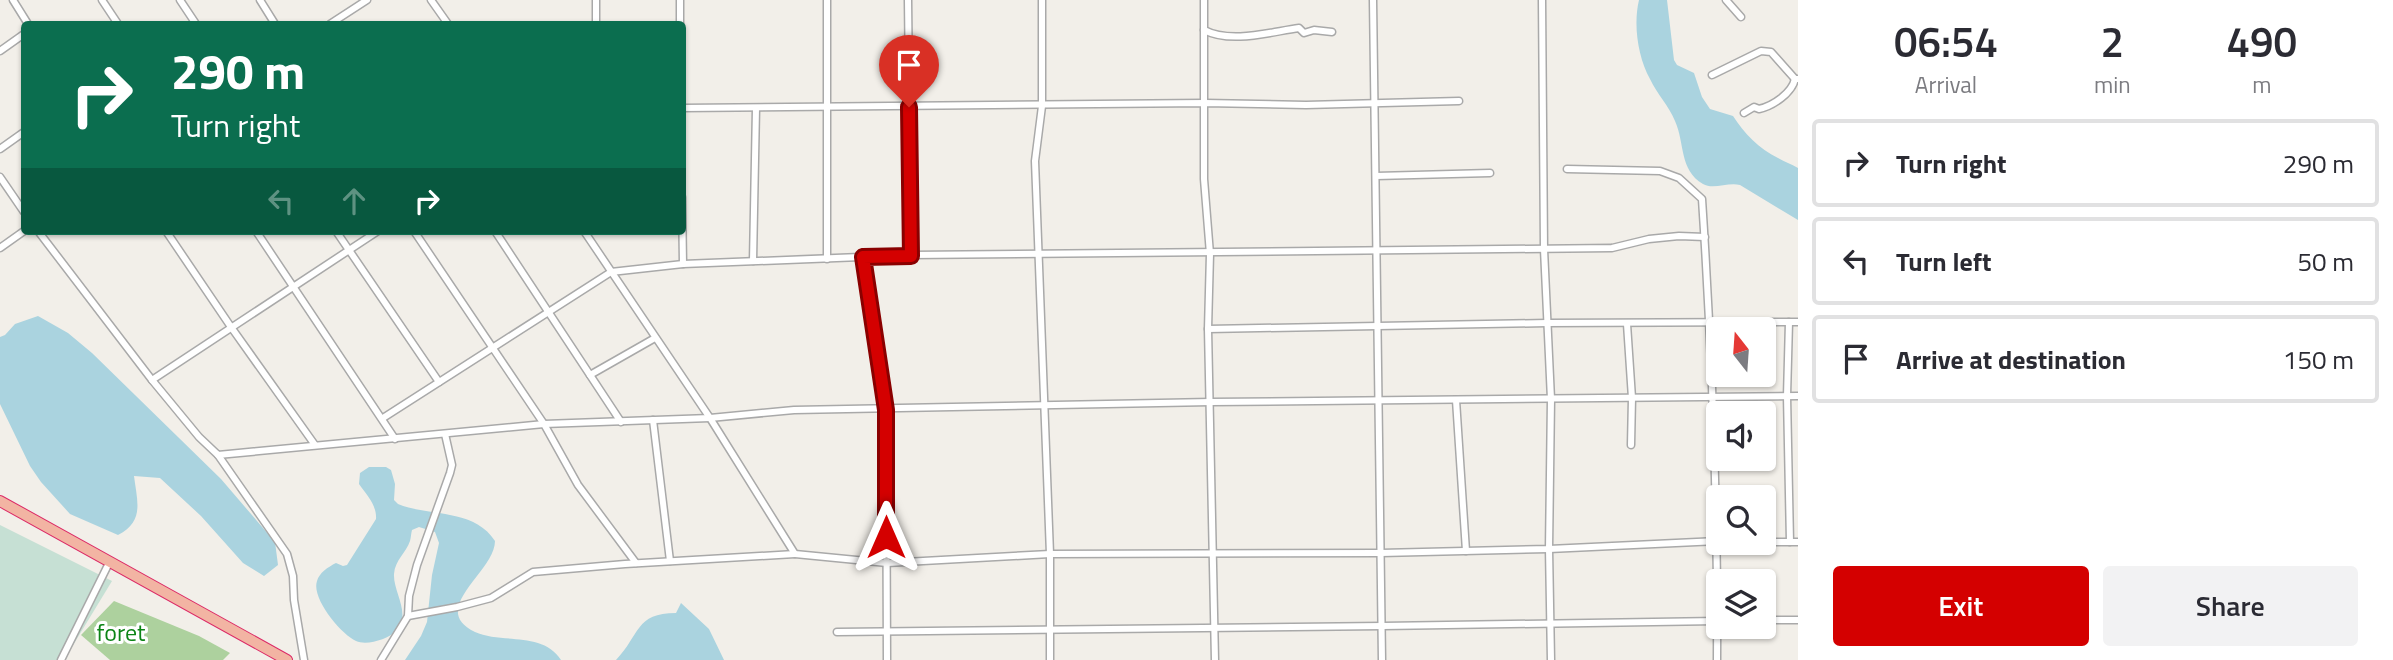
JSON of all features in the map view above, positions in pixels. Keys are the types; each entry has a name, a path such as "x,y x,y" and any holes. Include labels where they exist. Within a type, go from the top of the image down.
{"highway":[{"path":"0,501 286,660"}],"street":[{"path":"13,0 26,21"},
{"path":"102,0 116,21"},
{"path":"180,0 194,21"},
{"path":"260,0 273,21"},
{"path":"334,21 366,0"},
{"path":"432,0 446,21"},
{"path":"596,0 596,21"},
{"path":"680,0 680,21"},
{"path":"827,0 827,259"},
{"path":"908,0 911,256"},
{"path":"1042,0 1042,106 1035,161 1050,554 1050,660"},
{"path":"1204,0 1204,179 1210,254 1208,328 1215,660"},
{"path":"1373,0 1382,660"},
{"path":"1542,0 1544,249 1551,399 1549,549 1552,660"},
{"path":"1726,0 1741,17"},
{"path":"1204,30 1220,36 1245,36 1298,28 1304,33 1314,30 1332,32"},
{"path":"0,51 21,36"},
{"path":"1712,75 1766,50 1796,79 1793,86 1767,107 1755,107 1744,113"},
{"path":"686,108 1373,104 1384,101 1459,101"},
{"path":"753,261 756,108"},
{"path":"0,149 21,134"},
{"path":"1567,169 1660,171 1679,178 1702,199 1708,317"},
{"path":"1376,176 1490,173"},
{"path":"0,177 21,208"},
{"path":"0,247 21,233"},
{"path":"41,235 152,380 199,437 218,455 247,494 290,562 304,660"},
{"path":"169,235 315,445"},
{"path":"259,235 395,439"},
{"path":"339,235 439,382"},
{"path":"152,380 372,235"},
{"path":"417,235 544,425 578,485 636,563"},
{"path":"498,235 621,422"},
{"path":"587,235 710,418 795,554"},
{"path":"683,235 683,264"},
{"path":"383,418 611,272 683,264 863,257 1612,248 1648,239 1704,237"},
{"path":"863,257 886,410 887,660"},
{"path":"1776,322 1798,321"},
{"path":"1789,322 1787,396 1790,542"},
{"path":"1208,328 1706,323"},
{"path":"1627,324 1632,398 1631,445"},
{"path":"590,375 655,338"},
{"path":"1713,387 1716,485"},
{"path":"218,455 544,425 710,418 794,410 1211,402 1798,396"},
{"path":"1456,401 1466,551"},
{"path":"653,420 670,561"},
{"path":"381,660 408,616 414,575 452,465 445,434"},
{"path":"408,616 491,598 533,572 670,561 795,554 887,563 1050,554 1381,553 1706,542"},
{"path":"1776,542 1798,542"},
{"path":"61,660 109,563"},
{"path":"1776,620 1798,620"},
{"path":"837,632 1706,621"},
{"path":"1717,660 1718,639"}],"green space":[{"path":"0,525 112,581 64,660 0,660"},
{"name":"foret","path":"114,601 199,636 230,653 223,660 110,660 81,635"}],"water":[{"path":"1639,0 1667,0 1674,60 1677,65 1694,73 1702,97 1710,109 1733,116 1758,145 1798,168 1798,220 1740,185 1707,186 1695,178 1686,164 1675,121 1642,61 1637,30"},
{"path":"38,316 68,333 92,353 221,479 275,542 278,565 264,576 243,563 201,516 160,478 134,476 136,517 127,529 118,535 70,514 30,466 0,404 0,337 15,324"},
{"path":"369,467 386,467 391,470 395,484 394,500 398,504 463,518 486,530 495,541 485,565 460,601 458,612 462,623 485,635 544,645 561,660 405,660 427,622 432,575 439,543 435,532 419,527 412,530 410,541 395,569 394,581 402,610 396,631 383,639 366,643 356,641 343,631 318,597 317,581 322,573 336,563 347,565 376,519 373,504 359,484 360,473"},
{"path":"681,603 709,629 724,660 616,660 645,621 663,614 676,613"}],"route":[{"path":"886,537 886,410 863,257 911,256 909,107"}]}
